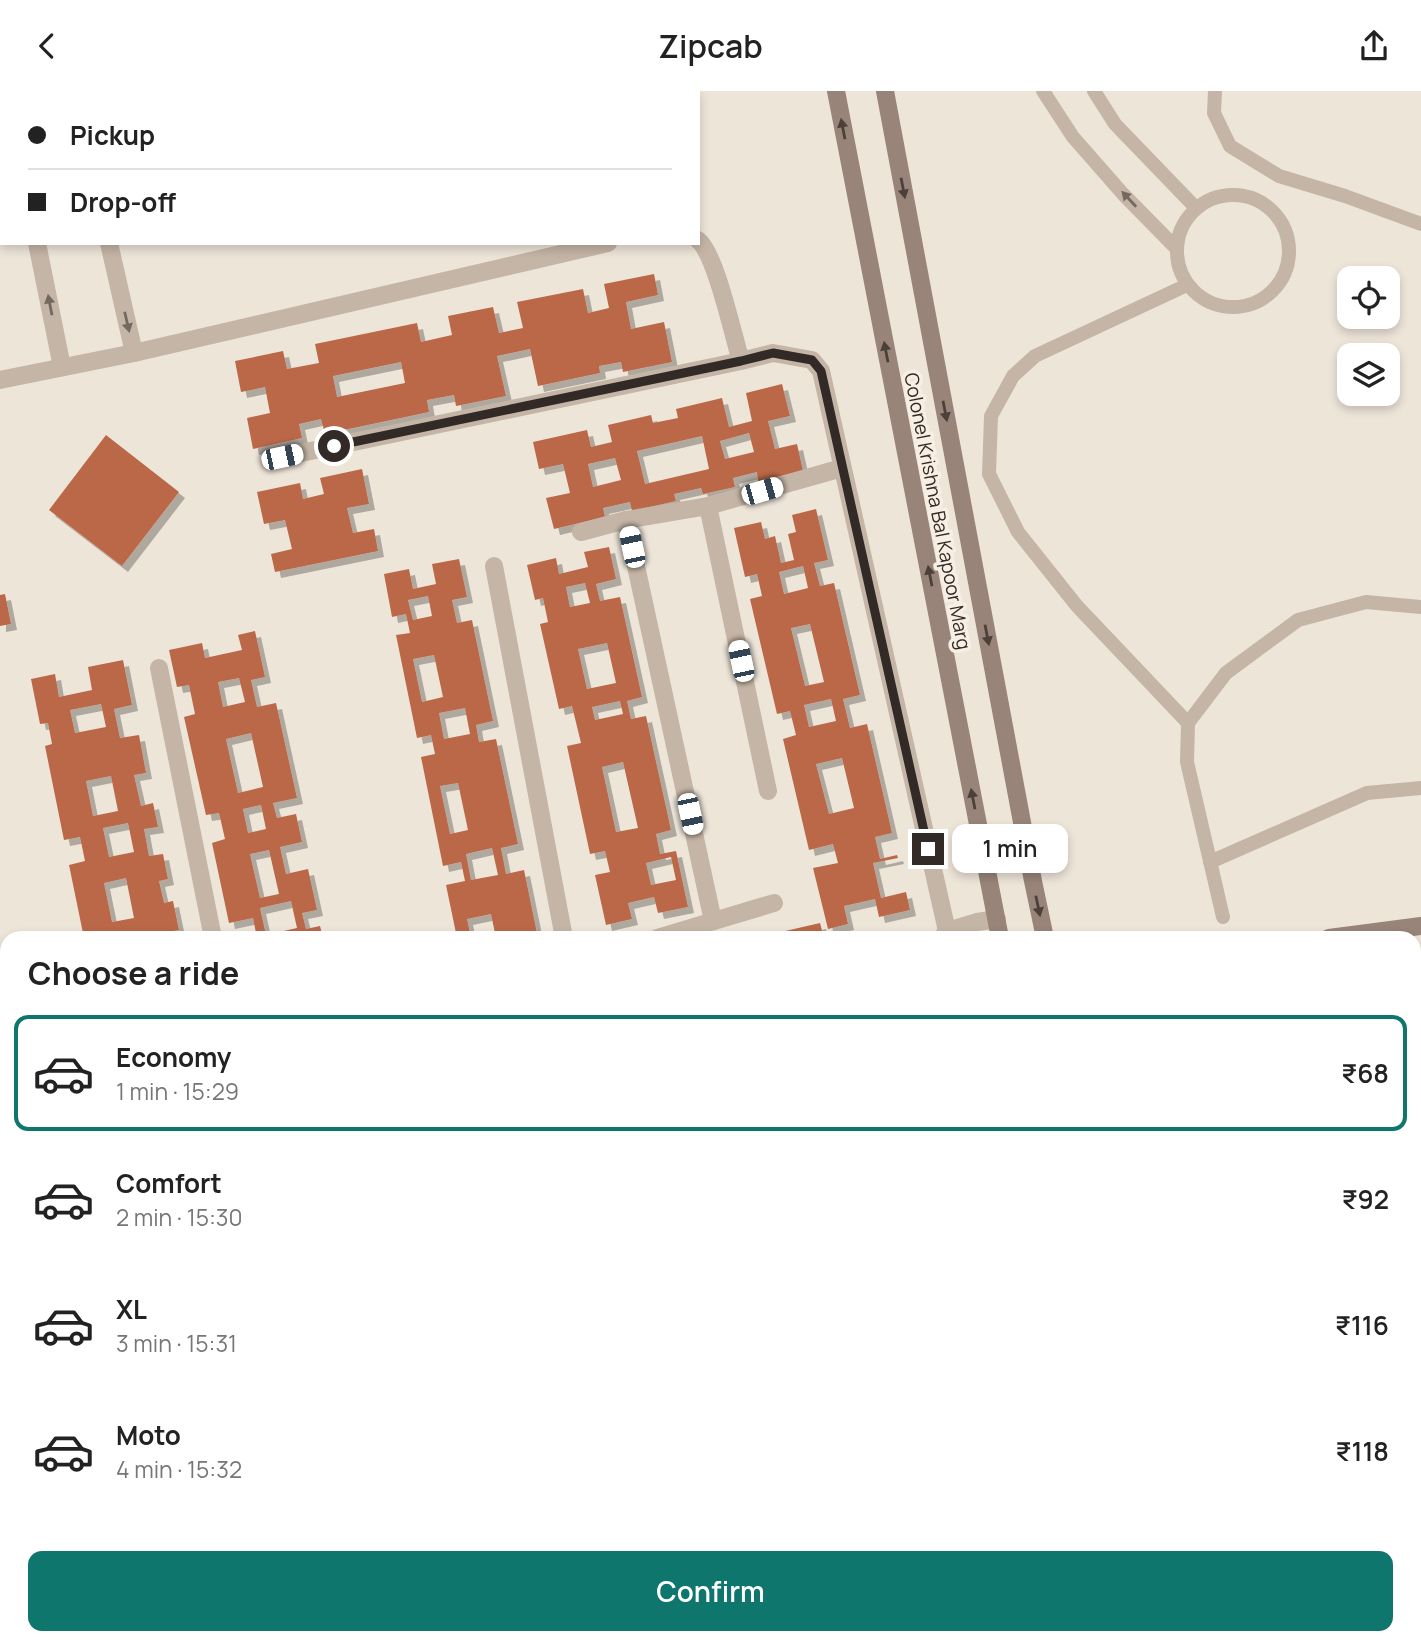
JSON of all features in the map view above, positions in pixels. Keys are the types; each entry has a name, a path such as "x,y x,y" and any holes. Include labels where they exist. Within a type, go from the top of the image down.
{"street":[{"name":"Colonel Krishna Bal Kapoor Marg","path":"836,91 999,931"},
{"name":"Colonel Krishna Bal Kapoor Marg","path":"885,94 1044,931"},
{"path":"700,241 705,245 713,264 741,361"},
{"path":"37,245 62,367"},
{"path":"110,245 134,353"},
{"path":"0,380 134,353 599,245"},
{"path":"282,457 773,353 812,360 821,371 944,931"},
{"path":"581,532 626,520 708,506 842,468"},
{"path":"708,506 768,791"},
{"path":"626,520 713,921"},
{"path":"494,566 563,931"},
{"path":"159,668 212,931"},
{"path":"680,931 774,903"},
{"path":"953,931 977,922 996,919"},
{"path":"1383,931 1421,926"}],"lane":[{"path":"1043,91 1073,137 1123,194 1176,248"},
{"path":"1094,91 1115,124 1196,208"},
{"path":"1215,91 1214,113 1230,146 1279,176 1345,196 1421,224"},
{"path":"1231,194 1250,198 1267,206 1280,220 1287,237 1289,256 1284,274 1273,291 1258,302 1239,307 1220,306 1202,298 1187,285 1178,268 1176,248 1179,233 1196,208 1212,198 1231,194"},
{"path":"1187,285 1035,356 1013,376 991,416 989,474 1018,532 1077,606 1188,723"},
{"path":"1223,917 1187,762 1188,723 1226,673 1298,620 1366,602 1421,607"},
{"path":"1210,862 1367,793 1421,788"}],"building":[{"path":"654,274 658,295 626,302 631,329 664,322 672,362 623,372 621,362 599,366 600,373 538,386 530,349 497,356 506,396 456,406 454,395 427,400 429,412 325,434 321,419 299,424 302,438 253,449 247,418 270,413 265,387 241,392 235,361 283,351 287,369 319,363 315,344 417,323 421,342 452,335 448,316 493,307 499,333 523,328 517,302 583,289 588,313 609,308 604,284","holes":["401,362 405,383 337,397 333,376"]},
{"path":"782,384 790,416 768,421 775,449 797,444 803,471 758,481 757,472 733,478 735,487 703,494 701,488 674,494 676,501 632,511 630,502 603,508 605,517 554,529 546,498 570,493 563,464 539,469 533,442 587,430 591,447 612,442 608,425 651,415 653,423 678,418 676,409 722,398 729,427 752,421 746,393","holes":["749,433 754,452 725,459 720,441","702,436 709,469 645,484 637,451","615,458 621,480 593,487 588,464"]},
{"path":"106,435 179,492 122,566 49,510"},
{"path":"362,469 369,504 347,508 353,533 374,529 378,551 275,572 271,554 292,549 285,520 264,524 257,492 300,483 303,499 324,494 320,478"},
{"path":"816,509 828,560 814,563 820,586 834,583 860,695 843,699 850,728 867,724 892,833 875,837 880,859 897,855 898,858 873,863 881,898 906,892 910,910 879,917 875,899 844,906 848,924 828,929 813,868 838,863 833,844 809,850 783,739 796,735 790,711 777,714 750,599 762,596 757,574 745,577 734,528 761,522 765,539 775,536 781,563 794,560 788,534 796,532 792,515","holes":["803,566 808,588 784,594 779,572","810,624 824,682 805,686 791,628","831,699 836,721 809,727 804,705","842,758 854,808 829,814 816,764"]},
{"path":"609,547 616,579 596,584 600,601 620,597 642,697 627,701 631,719 646,716 671,830 656,834 660,854 676,851 688,907 658,913 654,897 628,903 632,919 606,925 595,875 610,872 605,851 590,854 567,746 581,743 572,706 559,709 540,624 548,622 543,598 535,600 527,565 556,558 559,574 588,567 584,552","holes":["585,583 590,603 570,607 566,587","607,643 616,683 587,689 578,649","620,701 623,714 595,720 592,707","623,762 638,828 616,832 602,767","671,857 676,880 651,885 646,863"]},
{"path":"459,559 467,597 452,600 457,623 472,620 493,721 476,725 479,742 496,739 518,844 501,848 506,874 524,870 537,931 495,931 491,914 467,919 470,931 456,931 446,885 465,881 461,862 443,866 421,757 435,754 431,735 417,738 396,635 410,633 406,614 392,617 384,574 409,569 413,589 436,584 432,564","holes":["428,596 432,616 413,620 408,600","434,655 443,697 422,702 413,659","465,708 470,734 444,739 439,713","458,783 468,830 450,834 440,786","492,848 498,875 471,880 466,854"]},
{"path":"5,594 11,624 0,626 0,595"},
{"path":"255,631 265,677 251,680 257,707 276,703 297,798 273,803 277,818 296,814 302,842 280,847 286,874 308,869 317,910 302,913 306,929 320,926 321,931 284,931 297,928 291,901 260,908 265,931 256,931 253,918 229,923 212,843 225,839 219,813 206,815 184,717 195,714 189,685 177,687 169,650 202,643 205,658 242,650 238,635","holes":["239,678 245,702 223,707 218,682","251,733 263,787 238,793 226,739","261,805 266,829 248,833 243,809","269,850 279,894 260,898 250,854"]},
{"path":"123,660 132,705 114,709 120,738 139,735 146,773 134,775 141,806 153,803 158,827 144,829 149,856 163,854 168,879 159,881 164,903 173,901 179,930 83,931 69,865 85,861 80,837 64,840 45,746 52,744 48,723 40,724 31,679 55,674 59,697 92,690 88,667","holes":["101,704 106,727 75,733 70,710","111,776 118,811 93,816 86,781","128,823 134,852 109,857 103,828","126,878 134,918 112,922 104,883"]},
{"path":"820,923 822,931 785,931"}],"route":[{"path":"334,446 773,353 812,360 821,371 928,849"}]}
